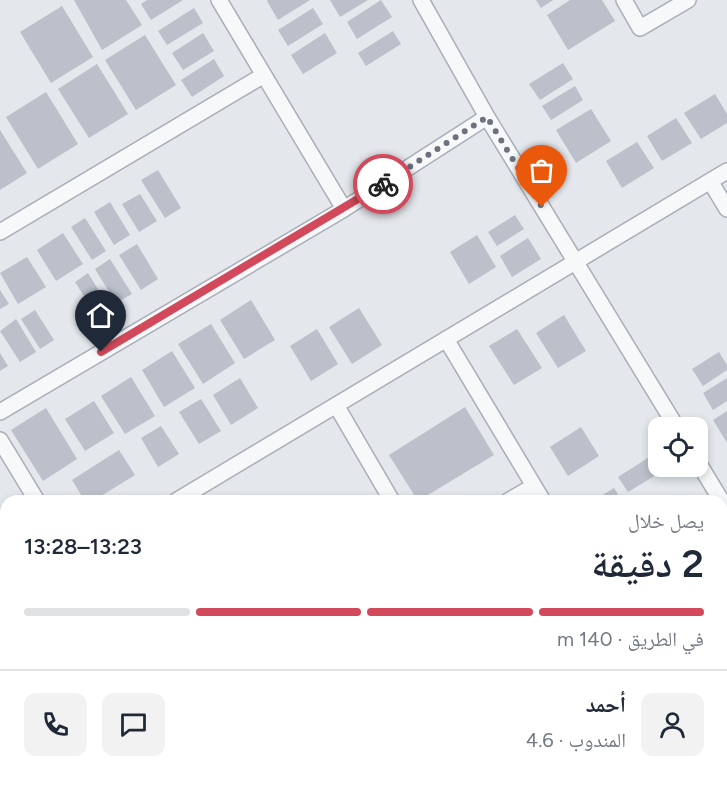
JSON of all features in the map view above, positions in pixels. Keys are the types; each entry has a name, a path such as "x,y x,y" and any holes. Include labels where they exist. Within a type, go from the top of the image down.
{"street":[{"path":"219,0 344,209"},
{"path":"421,0 487,117 670,417"},
{"path":"624,0 640,28 688,0"},
{"path":"0,232 264,75"},
{"path":"0,412 344,209 487,117"},
{"path":"186,495 727,171"},
{"path":"710,181 727,209"},
{"path":"446,339 539,495"},
{"path":"336,405 388,495"},
{"path":"0,440 33,495"},
{"path":"707,477 718,495"},
{"path":"518,495 534,486"}],"building":[{"path":"74,0 126,0 142,25 102,50"},
{"path":"147,0 183,0 151,20 141,4"},
{"path":"268,0 310,0 278,20 267,1"},
{"path":"330,0 368,0 340,17"},
{"path":"381,0 392,17 357,39 347,22"},
{"path":"536,0 553,0 541,8"},
{"path":"570,0 602,0 615,21 568,50 547,15"},
{"path":"62,6 93,57 51,83 20,32"},
{"path":"194,8 203,23 167,45 158,31"},
{"path":"313,8 323,24 288,46 278,30"},
{"path":"393,31 401,44 366,66 358,53"},
{"path":"203,33 214,51 183,70 172,53"},
{"path":"325,33 337,53 303,74 291,55"},
{"path":"145,35 176,85 136,110 105,60"},
{"path":"214,59 224,76 192,97 181,80"},
{"path":"563,63 573,79 540,100 529,84"},
{"path":"97,64 128,114 89,138 58,89"},
{"path":"575,86 583,100 551,120 542,106"},
{"path":"46,92 78,144 38,169 6,117"},
{"path":"715,94 727,114 727,123 701,139 684,113"},
{"path":"591,109 611,141 576,163 556,130"},
{"path":"676,118 692,143 662,161 647,136"},
{"path":"0,130 27,173 0,190"},
{"path":"637,142 654,168 622,188 606,161"},
{"path":"158,170 181,208 165,218 141,180"},
{"path":"140,194 157,221 139,232 122,204"},
{"path":"110,202 130,235 114,245 94,212"},
{"path":"515,215 524,229 497,246 488,232"},
{"path":"85,218 106,251 92,260 71,227"},
{"path":"63,233 83,264 56,281 37,250"},
{"path":"477,235 496,267 469,284 450,252"},
{"path":"528,238 541,259 512,277 500,256"},
{"path":"137,244 158,279 141,290 119,255"},
{"path":"27,257 46,287 18,304 0,273"},
{"path":"110,259 132,294 116,303 95,269"},
{"path":"88,273 107,304 94,312 75,282"},
{"path":"0,290 9,304 0,309"},
{"path":"251,300 275,340 244,359 220,320"},
{"path":"359,308 382,345 352,364 329,327"},
{"path":"35,310 54,340 40,349 21,319"},
{"path":"564,315 586,351 558,368 536,333"},
{"path":"16,319 36,352 20,362 0,331"},
{"path":"211,324 235,363 203,384 178,344"},
{"path":"317,329 338,364 311,381 290,346"},
{"path":"517,329 542,368 514,385 489,346"},
{"path":"172,351 195,388 164,407 142,370"},
{"path":"719,352 727,365 727,370 703,386 692,369"},
{"path":"0,353 8,366 0,371"},
{"path":"131,377 155,416 125,434 101,396"},
{"path":"240,378 258,408 231,425 213,395"},
{"path":"727,378 727,401 713,410 703,393"},
{"path":"201,399 221,431 199,444 179,412"},
{"path":"94,401 114,433 85,451 65,419"},
{"path":"465,407 494,455 428,495 414,495 389,455"},
{"path":"46,408 77,459 43,481 11,430"},
{"path":"727,411 727,443 713,420"},
{"path":"161,426 179,454 158,467 141,438"},
{"path":"581,427 599,456 568,476 550,447"},
{"path":"119,450 135,475 103,495 81,495 72,480"},
{"path":"648,458 648,477 653,477 628,492 618,477"},
{"path":"614,488 618,495 603,495"}],"way so far":[{"path":"383,184 487,117 542,207"}],"route":[{"path":"101,352 383,184"}]}
